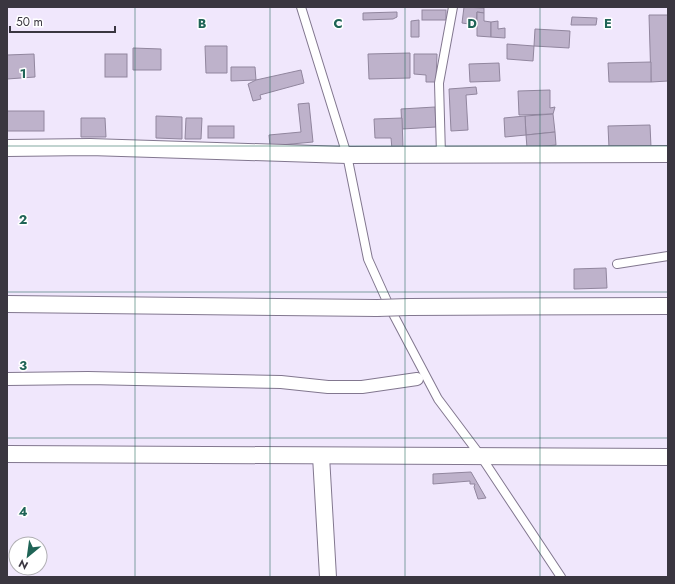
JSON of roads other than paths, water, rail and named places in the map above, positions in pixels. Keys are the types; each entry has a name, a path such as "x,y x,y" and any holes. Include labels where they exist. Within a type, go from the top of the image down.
{"street":[{"path":"7,148 90,147 347,155 668,154"},
{"path":"7,304 377,308 668,306"},
{"path":"7,379 88,378 281,382 362,387 417,378"},
{"path":"7,454 668,457"},
{"path":"321,456 328,577"}],"lane":[{"path":"300,7 347,155 368,259 391,310 438,399 480,455 561,577"},
{"path":"441,155 439,83 453,7"},
{"path":"617,264 668,256"}]}
